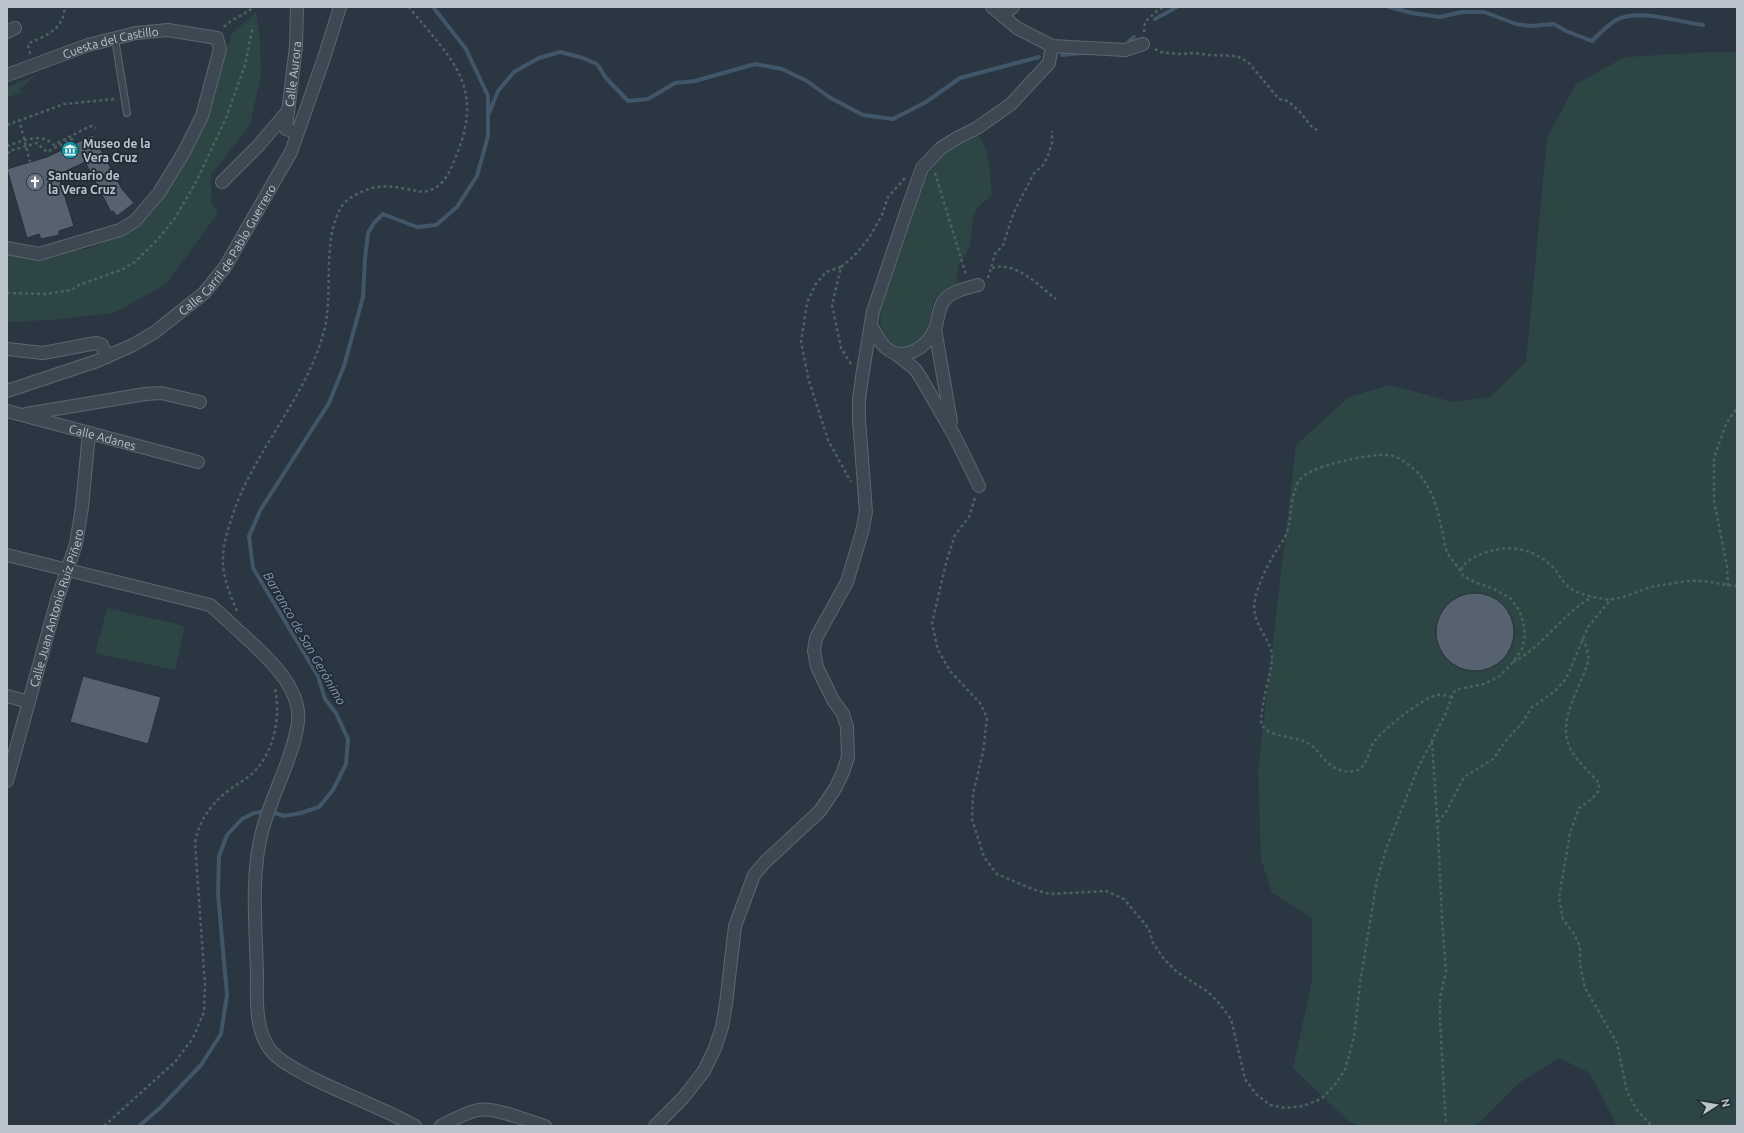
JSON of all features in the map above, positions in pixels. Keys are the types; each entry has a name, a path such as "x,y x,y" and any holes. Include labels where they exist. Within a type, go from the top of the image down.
{"street":[{"name":"Calle Aurora","path":"297,7 296,46 286,129 297,133"},
{"name":"Calle Carril de Pablo Guerrero","path":"7,391 107,357 133,346 155,332 204,293 225,267 291,152 340,7"},
{"path":"992,7 1017,28 1052,46 1125,50 1143,44"},
{"path":"1002,15 1013,7"},
{"name":"Cuesta del Castillo","path":"7,75 33,64 88,45 136,33 168,30 217,38"},
{"path":"7,248 39,254 120,230 135,221 159,193 184,152 202,116 220,49 217,38"},
{"path":"655,1126 683,1098 704,1071 715,1048 722,1027 726,1004 735,926 754,875 765,862 820,811 844,772 848,757 847,727 843,714 833,700 817,667 814,651 816,638 847,582 858,550 866,512 866,496 859,420 859,400 871,325 888,262 926,164 941,148 977,128 1011,104 1049,63 1052,46"},
{"path":"222,182 259,145 287,112"},
{"path":"896,354 906,354 923,346 928,341 935,329 943,302 956,292 975,286"},
{"path":"871,325 886,348 915,369 955,437 979,486"},
{"path":"935,329 949,414 955,437"},
{"path":"7,349 43,353 96,343 102,345 107,357"},
{"path":"22,415 145,394 161,393 200,402"},
{"name":"Calle Adanes","path":"7,411 198,462"},
{"name":"Calle Juan Antonio Ruiz Piñero","path":"7,781 57,600 76,544 89,433"},
{"path":"7,555 210,605 224,616 262,652 274,666 286,683 295,700 298,721 291,749 263,827 256,868 257,993 258,1018 261,1032 266,1044 273,1054 287,1064 330,1087 415,1126"},
{"path":"7,696 29,702"},
{"path":"441,1126 479,1110 496,1112 544,1126"}],"lane":[{"path":"114,39 128,113"}],"path":[{"path":"33,64 29,50 29,43 42,38 62,21 65,7"},
{"path":"217,38 226,24 246,13 253,7"},
{"path":"242,634 241,622 229,590 223,566 223,557 228,531 248,477 300,386 321,342 327,316 332,238 340,210 350,199 370,188 388,186 421,192 436,188 442,183 453,164 467,124 468,102 465,86 459,72 445,51 409,7"},
{"path":"1165,7 1158,10 1146,22 1143,44 1160,52 1238,56 1248,62 1279,99 1288,101 1300,112 1311,126 1320,132"},
{"path":"7,125 19,119 64,104 125,98"},
{"path":"19,119 30,162"},
{"path":"7,146 36,138 44,138 49,140 54,145 90,126 96,128"},
{"path":"866,496 848,478 828,440 809,381 801,342 807,303 815,284 826,272 841,267 854,256 869,238 882,215 888,197 902,180 926,164 966,275 975,286 987,282 994,254 1003,245 1014,212 1034,173 1044,164 1052,142 1052,131"},
{"path":"7,160 9,151 37,144 47,152 72,139 73,135"},
{"path":"991,268 999,265 1017,271 1034,280 1056,299"},
{"path":"841,267 832,305 835,325 841,348 862,377"},
{"path":"1728,586 1727,566 1714,501 1714,458 1726,424 1737,408"},
{"path":"979,486 969,517 955,535 946,563 932,623 938,650 950,671 980,703 987,718 983,752 973,794 972,819 984,857 997,874 1032,889 1050,894 1106,891 1124,899 1149,929 1153,943 1164,959 1177,972 1208,992 1219,1003 1230,1019 1245,1079 1256,1094 1270,1105 1286,1108 1303,1106 1321,1099 1334,1086 1345,1070 1354,1037 1359,990 1376,880 1386,849 1410,790 1445,715 1454,692 1459,689 1484,684 1500,676 1513,662 1522,649 1525,634 1519,610 1510,598 1494,589 1469,580 1451,560 1446,550 1440,519 1430,489 1416,471 1402,459 1388,454 1366,456 1310,471 1299,481 1292,505 1287,533 1271,560 1258,589 1255,605 1256,618 1259,627 1270,647 1272,658 1269,680 1260,718 1261,724 1269,732 1308,743 1327,763 1337,769 1346,772 1355,771 1361,768 1374,741 1420,703 1439,695 1451,697"},
{"path":"1461,571 1464,564 1472,558 1493,550 1513,547 1532,553 1552,566 1569,588 1605,599 1625,596 1654,586 1678,583 1700,581 1728,586 1737,586"},
{"path":"1513,662 1524,657 1542,642 1570,612 1592,596"},
{"path":"1437,822 1446,812 1464,777 1493,759 1507,739 1523,722 1531,708 1555,691 1566,680 1588,626 1612,598"},
{"path":"1582,639 1587,646 1588,664 1576,689 1568,717 1567,736 1571,750 1599,783 1599,790 1592,799 1579,808 1570,833 1559,898 1563,919 1574,934 1580,946 1580,965 1585,988 1617,1043 1627,1092 1637,1110 1652,1126"},
{"path":"104,1126 176,1062 198,1026 204,1012 205,984 195,842 197,830 210,807 229,790 251,774 263,762 273,737 278,715 274,684 274,666"},
{"path":"1432,742 1446,972 1440,998 1446,1126"}],"green space":[{"path":"256,12 260,38 261,74 250,125 211,175 211,203 218,213 166,284 114,313 50,320 7,322 7,253 87,249 131,232 158,202 205,120 231,35"},
{"path":"1710,52 1737,52 1737,1126 1617,1126 1590,1073 1559,1058 1519,1083 1476,1126 1357,1126 1346,1119 1293,1068 1312,981 1312,918 1272,893 1261,859 1258,770 1296,445 1349,397 1390,385 1453,402 1490,397 1526,362 1547,138 1576,84 1625,57"},
{"path":"36,75 20,89 21,92 7,98 7,87"},
{"path":"978,135 988,156 992,195 977,208 973,219 970,245 958,266 956,286 945,290 936,298 927,329 920,343 912,347 902,348 888,343 881,331 881,314 884,294 890,273 909,225 923,183 941,157"},
{"path":"107,608 185,626 175,670 95,653"}],"building":[{"name":"Santuario de la Vera Cruz","path":"93,135 122,189 134,203 117,216 113,211 111,212 85,162 58,175 74,226 59,231 59,235 41,239 39,234 27,238 7,169 47,157"},
{"path":"1475,593 1490,596 1503,604 1511,617 1514,632 1511,647 1503,660 1490,668 1475,671 1460,668 1447,660 1439,647 1436,632 1439,617 1447,604 1460,596"},
{"path":"83,676 161,697 148,744 70,722"}],"waterway":[{"name":"Barranco de San Gerónimo","path":"139,1126 161,1107 201,1065 221,1034 227,995 218,894 219,856 227,835 242,819 254,813 269,811 284,816 301,813 319,807 333,790 346,764 348,739 336,713 325,699 318,676 253,568 249,536 261,509 329,403 344,366 363,297 368,233 374,223 383,214 417,227 436,225 457,207 477,176 488,136 488,96 466,49 433,7"},
{"path":"1155,19 1177,7"},
{"path":"1389,7 1412,13 1440,17 1462,12 1484,12 1516,24 1530,26 1554,24 1566,31 1592,41 1616,20 1636,15 1659,17 1703,25"},
{"path":"1129,41 1134,37"},
{"path":"489,113 498,91 514,72 539,58 560,52 583,58 597,64 606,78 628,101 648,99 675,83 695,81 755,64 782,69 807,81 829,97 863,115 893,119 926,102 960,78 1039,57"},
{"path":"1062,55 1082,53"}],"place":[{"name":"Museo de la Vera Cruz","path":"70,150"},
{"name":"Santuario de la Vera Cruz","path":"35,182"}]}
